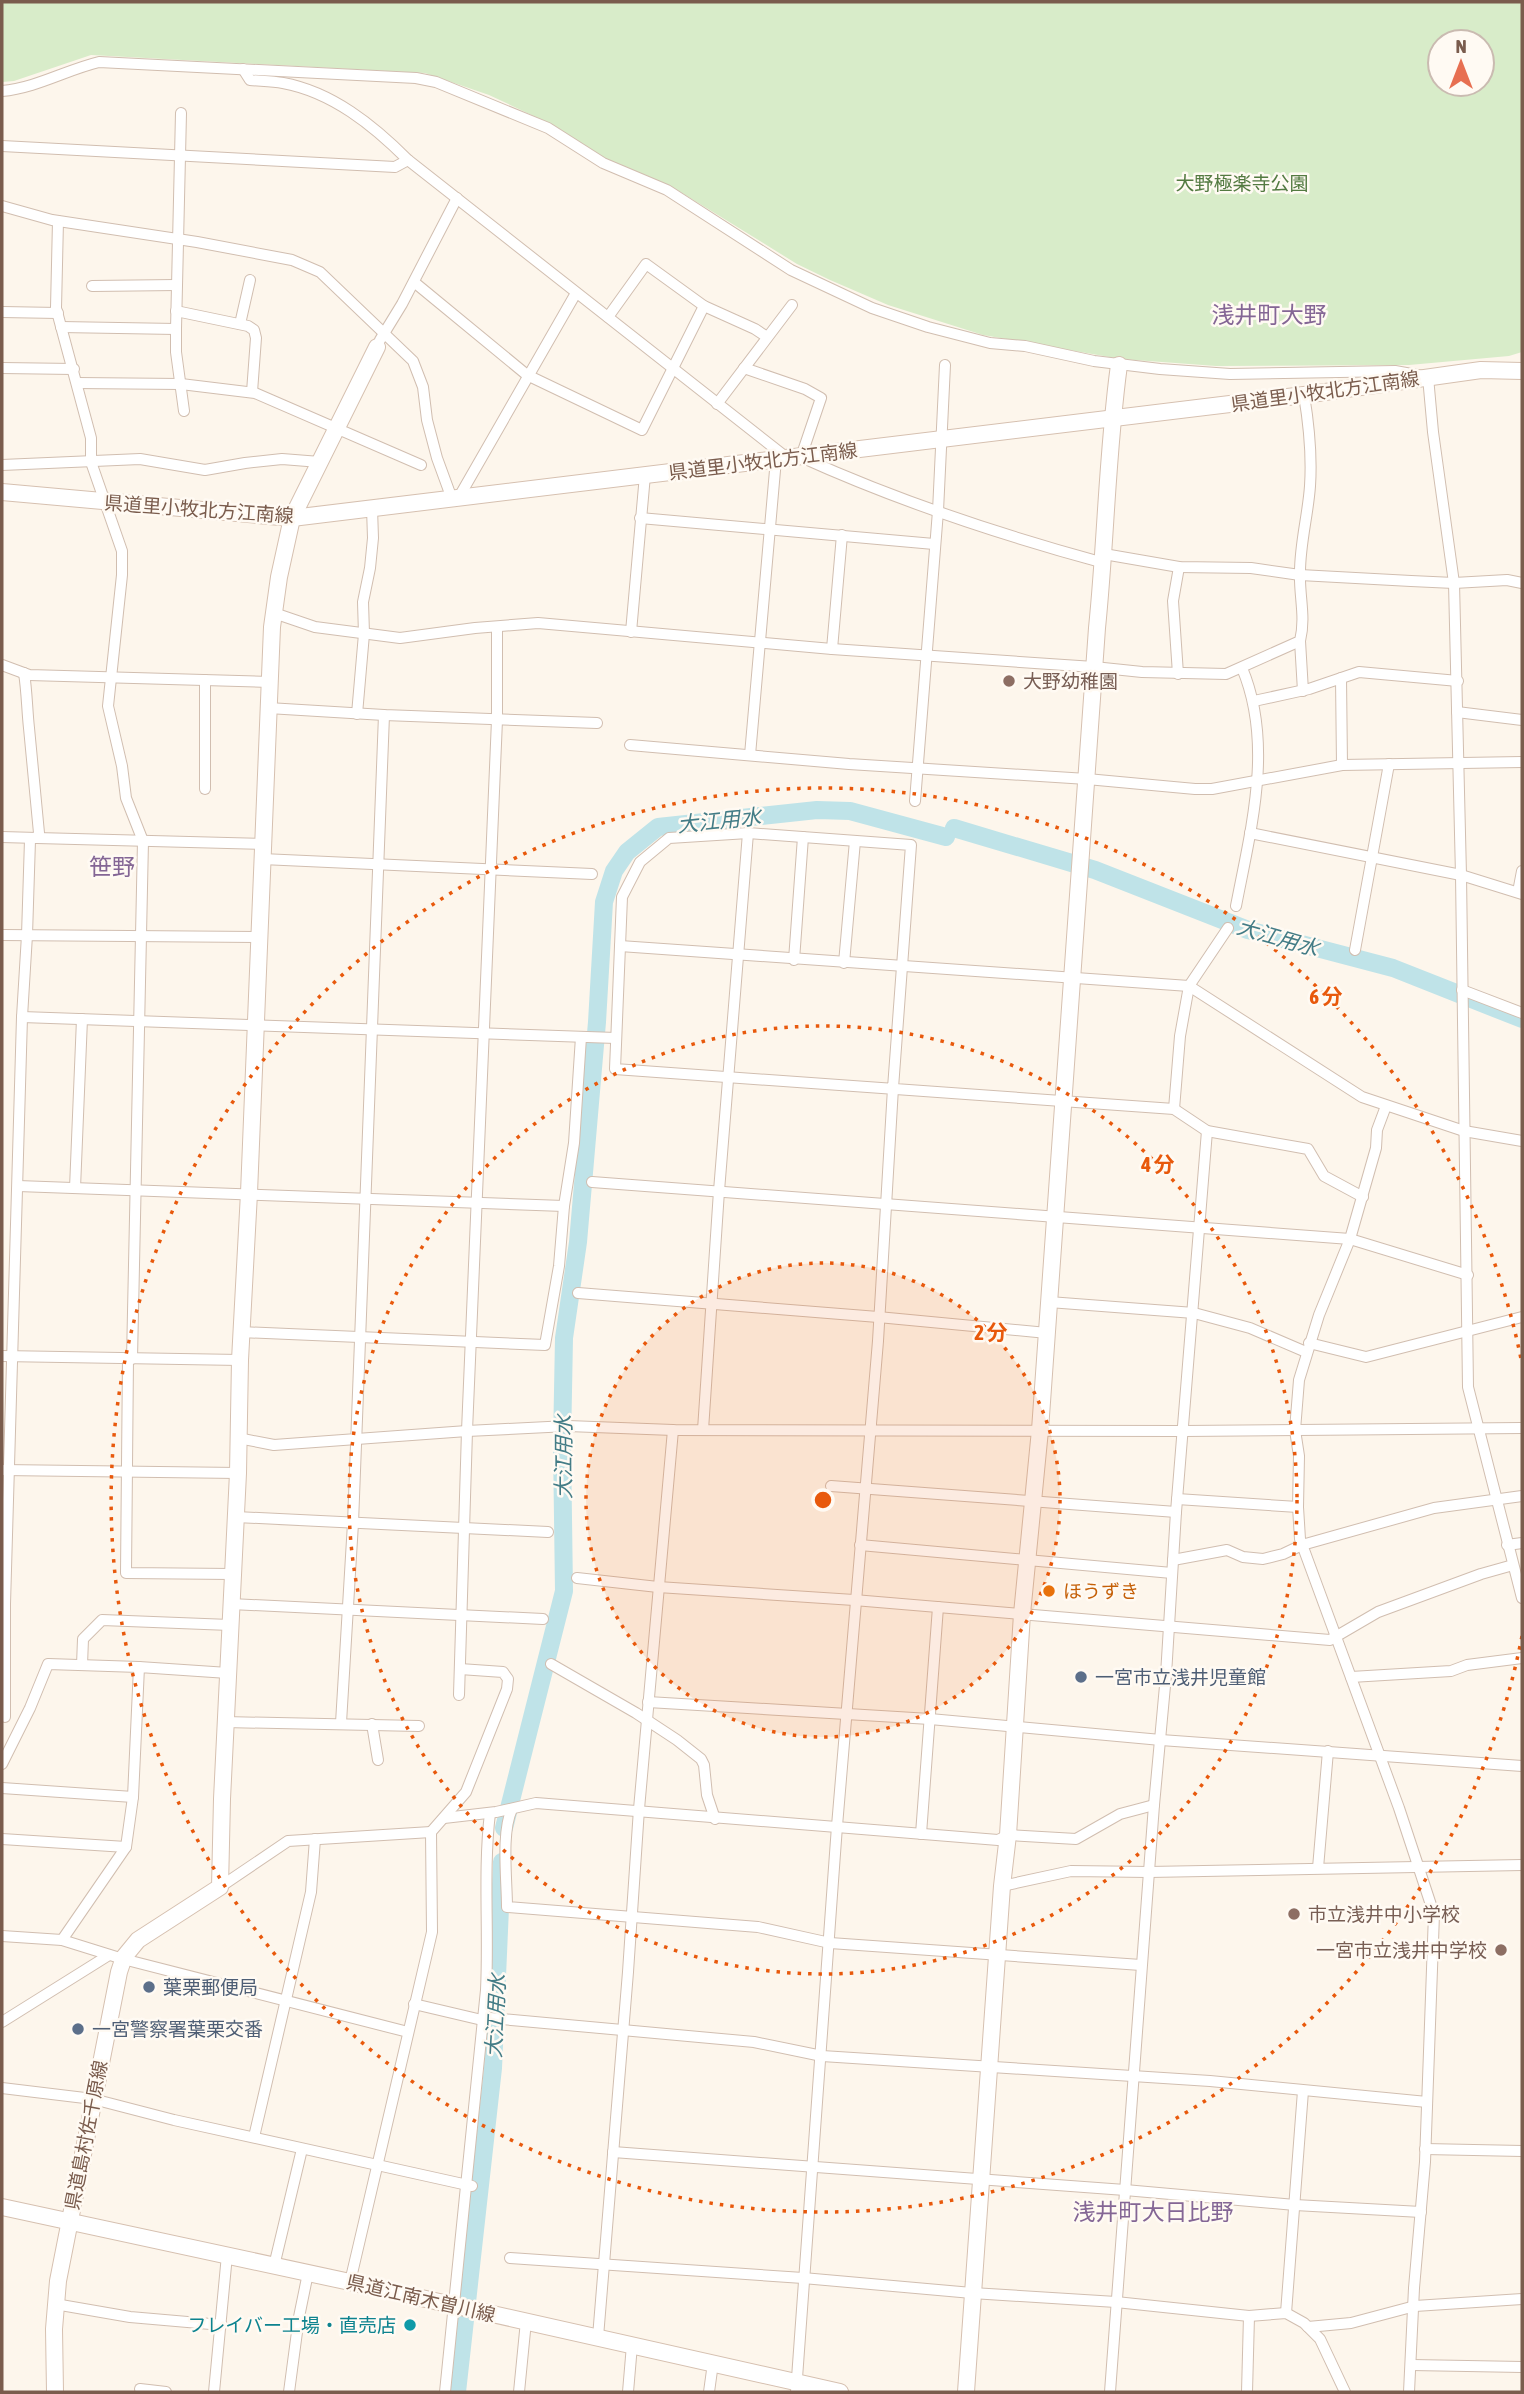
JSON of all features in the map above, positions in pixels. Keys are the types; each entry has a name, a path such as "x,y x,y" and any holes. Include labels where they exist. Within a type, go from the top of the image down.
{"street":[{"path":"2,91 48,81 99,62 416,78 436,82 548,128 603,163 667,190 791,270 872,308 918,324 990,343 1025,346 1119,365 1230,374 1395,371 1428,377 1454,583 1458,681 1468,1387 1522,1598"},
{"path":"243,69 250,80 283,83 317,93 342,106 788,458 1011,536 1104,559 1180,567 1251,568 1300,575 1454,583 1507,580 1522,583"},
{"path":"181,113 176,239 176,352 184,411"},
{"path":"2,146 395,167 408,160"},
{"path":"220,1887 269,682 279,577 292,518 380,341 457,198"},
{"path":"2,206 58,221 292,260 320,272 380,341 413,361 418,372 431,435 456,498"},
{"path":"58,221 58,313 90,438 91,462 122,551 122,575 108,706 122,766 126,799 143,841 126,1573 232,1574"},
{"path":"608,317 646,264 704,306 767,337"},
{"path":"240,324 250,280"},
{"path":"414,282 527,375 642,430 704,306"},
{"path":"92,286 176,285"},
{"path":"456,498 576,293"},
{"path":"717,404 792,304"},
{"path":"176,311 240,324 254,330 256,338 252,392"},
{"path":"2,312 58,313"},
{"path":"61,327 176,329"},
{"path":"915,801 938,511 945,365"},
{"path":"965,2392 1008,1835 1013,1726 1040,1430 1112,419 1119,365"},
{"path":"2,368 74,369"},
{"path":"744,368 805,389 821,398 788,458 769,529 750,755"},
{"name":"県道里小牧北方江南線","path":"2,492 292,518 1112,419 1481,370 1520,370"},
{"path":"77,383 181,384 252,392 421,465"},
{"path":"1303,691 1300,641 1304,609 1300,575 1303,530 1310,488 1308,421 1304,395"},
{"path":"2,464 140,459 205,471 282,459 320,462"},
{"path":"631,632 645,475"},
{"path":"357,714 364,634 363,602 373,538 372,508"},
{"path":"640,518 934,544"},
{"path":"832,649 842,535"},
{"path":"1178,674 1173,601 1180,567"},
{"path":"274,613 315,627 400,638 461,629 538,624 1178,674 1226,674 1300,641"},
{"path":"458,1695 497,720 497,628"},
{"path":"2,665 24,673 111,679 269,682"},
{"path":"1237,906 1257,781 1258,736 1254,701 1242,667"},
{"path":"1254,701 1303,691 1360,672 1458,681"},
{"path":"24,673 39,833 33,839 27,935 18,1186 7,1356 3,1716 25,1718"},
{"path":"1341,678 1342,765"},
{"path":"205,680 205,789"},
{"path":"268,708 597,723"},
{"path":"1457,712 1522,720"},
{"path":"341,1723 349,1609 384,715"},
{"path":"630,746 1195,789 1212,789 1342,765 1522,762"},
{"path":"1355,950 1389,764"},
{"path":"703,1430 727,1076 748,833"},
{"path":"797,2387 811,2166 822,2056 837,1826 878,1317 886,1205 893,1088 901,967 911,845 748,833 669,838 639,862 622,897 615,1069 727,1076 893,1088 1062,1101 1174,1109 1207,1131 1308,1149 1324,1176 1363,1197"},
{"path":"1250,834 1461,875 1520,893 1522,870"},
{"path":"2,837 143,841 377,864 593,874"},
{"path":"794,960 803,837"},
{"path":"845,963 855,841"},
{"path":"1174,1109 1180,1036 1189,986 1228,928"},
{"path":"2,935 258,937"},
{"path":"620,946 1189,986 1362,1097 1464,1131 1522,1141"},
{"path":"1462,994 1522,1013"},
{"path":"22,1017 616,1038"},
{"path":"75,1188 82,1019"},
{"path":"241,1332 545,1345 559,1266 564,1206 591,1037"},
{"path":"1386,1106 1377,1130 1376,1148 1350,1239 1308,1347 1299,1380 1296,1430 1299,1455 1297,1507 1302,1545 1380,1755 1434,1914 1425,2149 1409,2392"},
{"path":"1110,2392 1132,2077 1161,1740 1175,1512 1194,1313 1207,1131"},
{"path":"592,1182 1350,1239 1468,1275"},
{"path":"18,1186 564,1206"},
{"path":"578,1293 878,1317 1047,1334"},
{"path":"1049,1301 1194,1313 1308,1347 1366,1357 1522,1317"},
{"path":"7,1356 240,1360"},
{"path":"238,1438 274,1445 563,1426 673,1430 1184,1431 1522,1428"},
{"path":"598,2337 646,1720 673,1430"},
{"path":"6,1470 238,1474"},
{"path":"831,1486 1175,1512"},
{"path":"1173,1560 1227,1550 1243,1557 1263,1559 1302,1545 1434,1508 1522,1496"},
{"path":"1177,1499 1297,1507"},
{"path":"236,1517 548,1532"},
{"path":"1507,1545 1522,1543"},
{"path":"860,1545 1172,1573"},
{"path":"577,1578 658,1587 855,1600 1330,1640 1378,1612 1513,1565"},
{"path":"231,1604 543,1619"},
{"path":"921,1834 938,1607"},
{"path":"82,1665 83,1639 102,1620 230,1625"},
{"path":"1351,1677 1451,1671 1467,1665 1522,1658"},
{"path":"2,1764 48,1664 228,1673"},
{"path":"551,1664 646,1720 701,1759 707,1795 715,1819"},
{"path":"62,1940 126,1847 133,1797 139,1667"},
{"path":"350,2282 432,1932 431,1832 467,1792 507,1689 508,1679 503,1672 460,1669"},
{"path":"648,1702 930,1719 1161,1740 1522,1766"},
{"path":"225,1722 419,1726"},
{"path":"372,1724 378,1760"},
{"path":"1318,1868 1328,1751"},
{"path":"2,1788 133,1797"},
{"path":"444,1818 493,1813 536,1802 715,1819 998,1840 1008,1835 1076,1839 1119,1814 1154,1805"},
{"path":"511,1809 507,1831 506,1907 758,1927 830,1943 1141,1965"},
{"path":"445,2392 492,2019 488,1957 487,1851 493,1813"},
{"path":"2,2022 116,1957 288,1841 431,1832"},
{"path":"2,1839 126,1847"},
{"path":"254,2137 311,1892 315,1839"},
{"path":"1002,1886 1071,1871 1522,1865"},
{"path":"2,1936 62,1940 116,1957 408,2032"},
{"name":"県道島村佐千原線","path":"55,2392 55,2304 112,2004 116,1957"},
{"path":"414,2004 492,2019 754,2042 822,2056 1210,2081 1427,2102"},
{"path":"2,2088 93,2099 470,2186"},
{"path":"1286,2313 1303,2091"},
{"path":"274,2266 302,2149"},
{"path":"1425,2149 1522,2151"},
{"path":"612,2152 1295,2205 1421,2212"},
{"name":"県道江南木曽川線","path":"2,2207 713,2363 797,2387 840,2392"},
{"path":"214,2392 228,2255"},
{"path":"510,2258 1116,2302 1249,2316 1286,2313 1308,2327 1320,2339 1345,2392"},
{"path":"289,2392 308,2273"},
{"path":"1308,2327 1351,2323 1415,2306 1522,2299"},
{"path":"55,2304 130,2317 222,2325"},
{"path":"1247,2392 1249,2316"},
{"path":"519,2392 526,2321"},
{"path":"628,2392 632,2345"},
{"path":"709,2392 713,2363"},
{"path":"1412,2365 1522,2367"},
{"path":"140,2389 166,2392"}],"green space":[{"name":"大野極楽寺公園","path":"2,2 1522,2 1522,352 1509,356 1409,365 1216,366 1121,359 983,335 888,305 830,280 797,264 674,188 606,159 555,126 489,95 425,73 91,55 14,81 2,82"}],"waterway":[{"name":"大江用水","path":"504,1828 564,1591 564,1338 578,1242 597,1022 604,902 614,871 627,852 658,827 817,810 850,811 946,837"},
{"name":"大江用水","path":"954,828 1095,870 1248,930 1393,968 1522,1019"},
{"name":"大江用水","path":"457,2392 493,2068 502,1862"}],"place":[{"name":"大野幼稚園","path":"1009,681"},
{"name":"ほうずき","path":"1049,1591"},
{"name":"一宮市立浅井児童館","path":"1081,1677"},
{"name":"市立浅井中小学校","path":"1294,1914"},
{"name":"一宮市立浅井中学校","path":"1501,1950"},
{"name":"葉栗郵便局","path":"149,1987"},
{"name":"一宮警察署葉栗交番","path":"78,2029"},
{"name":"フレイバー工場・直売店","path":"410,2325"}],"district":[{"name":"浅井町大野","path":"1269,315"},
{"name":"笹野","path":"112,867"},
{"name":"浅井町大日比野","path":"1153,2212"}]}
